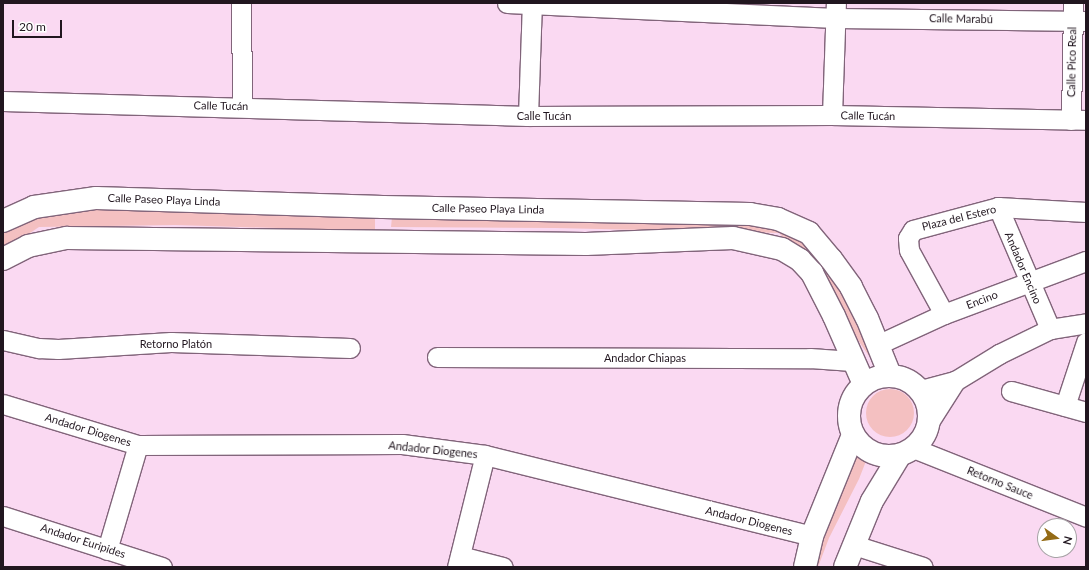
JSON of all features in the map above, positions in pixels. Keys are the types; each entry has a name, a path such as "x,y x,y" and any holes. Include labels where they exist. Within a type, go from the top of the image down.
{"street":[{"path":"241,3 242,106"},
{"name":"Calle Marabú","path":"507,3 1077,15"},
{"path":"528,116 532,4"},
{"path":"832,115 836,11"},
{"name":"Calle Pico Real","path":"1077,15 1078,120"},
{"name":"Calle Tucán","path":"3,101 242,106 528,116 832,115 1078,120"},
{"name":"Calle Paseo Playa Linda","path":"3,221 34,207 96,198 383,207 750,214 778,219 808,233 831,258 851,287 879,344 890,375"},
{"path":"382,242 383,207"},
{"name":"Plaza del Estero","path":"944,314 908,250 908,238 913,230 998,208 1086,212"},
{"name":"Andador Encino","path":"998,208 1028,283 1050,329"},
{"path":"3,259 28,246 67,238 586,244 733,238 776,247 790,253 812,273 834,316 852,361 864,384"},
{"name":"Encino","path":"879,344 944,314 1086,261"},
{"path":"920,390 955,381 998,354 1050,329 1082,327"},
{"name":"Retorno Platón","path":"3,340 39,348 58,349 171,342 350,348"},
{"path":"1065,406 1086,342"},
{"name":"Andador Chiapas","path":"437,357 810,358 852,361"},
{"path":"907,452 886,456 873,453 862,446 853,435 848,417 852,399 864,384 876,377 890,375 907,379 920,390 928,405 929,422"},
{"path":"845,567 872,501 907,452 924,437 929,422 955,381"},
{"path":"1011,391 1086,412"},
{"name":"Andador Diogenes","path":"3,404 138,444 402,444 485,455 812,536"},
{"path":"805,567 812,536 853,435"},
{"path":"107,550 138,444"},
{"name":"Retorno Sauce","path":"907,452 1086,517"},
{"path":"485,455 458,561 503,567"},
{"name":"Andador Euripides","path":"3,516 162,567"},
{"path":"854,545 923,567"}],"shaded area":[{"path":"64,207 375,209 375,231 175,225 39,227 3,251 3,227"},
{"path":"745,216 804,233 841,279 879,354 869,356 846,323 833,288 779,233 555,228 391,227 392,217"},
{"path":"885,389 895,389 907,396 914,408 914,418 907,430 895,437 885,437 877,433 870,426 866,418 866,408 870,400 877,393"},
{"path":"854,445 868,456 859,479 829,538 818,567 810,567"}]}
